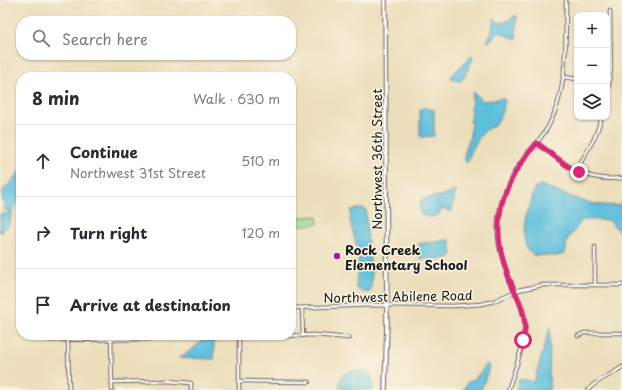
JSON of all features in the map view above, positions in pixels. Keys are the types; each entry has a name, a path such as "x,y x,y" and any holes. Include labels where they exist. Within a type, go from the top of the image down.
{"main road":[{"name":"Northwest 36th Street","path":"384,0 386,306 385,390"}],"street":[{"path":"508,390 523,340 525,325 520,302 503,263 499,245 498,226 500,210 510,181 517,167 537,143 549,125 560,95 564,77 566,0"},
{"path":"610,11 610,56"},
{"path":"564,77 574,79"},
{"path":"576,171 594,139 601,120"},
{"path":"537,143 576,171 600,179 622,178"},
{"path":"595,247 595,285"},
{"name":"Northwest Abilene Road","path":"296,308 453,306 482,304 494,301 515,291 528,287 543,285 622,285"},
{"path":"302,308 303,336"},
{"path":"578,336 584,333 622,333"},
{"path":"296,336 331,336 349,338"},
{"path":"50,340 68,340 69,390"},
{"path":"111,340 112,390"},
{"path":"239,340 239,390"},
{"path":"588,390 597,381 614,373 622,367"},
{"path":"112,382 167,381 191,383 191,390"},
{"path":"239,381 309,382"}],"green space":[{"path":"317,216 318,224 298,226 298,228 296,228 296,218"}],"water":[{"path":"517,15 516,40 500,32 496,33 492,39 487,42 492,31 494,18 498,22 503,23"},
{"path":"472,55 473,58 463,79 460,81 453,80 451,77 452,75"},
{"path":"473,92 483,101 502,98 505,100 497,123 486,130 480,137 466,163 464,154 470,136"},
{"path":"426,108 434,110 434,136 421,137 420,109"},
{"path":"16,176 16,206 13,209 9,225 0,233 0,214 7,214 9,212 4,209 2,192"},
{"path":"540,185 589,203 599,205 622,205 622,234 609,220 582,220 567,240 564,254 556,256 532,255 527,249 525,241 525,222 529,203 535,188"},
{"path":"456,191 451,212 442,209 438,215 434,217 420,214 420,201 422,199"},
{"path":"363,208 366,210 368,248 372,276 370,292 360,291 356,286 359,256 350,220 351,210"},
{"path":"450,240 452,255 442,259 421,259 419,257 419,244"},
{"path":"550,327 549,390 516,390 519,379 534,382"},
{"path":"203,340 214,340 214,359 179,358"},
{"path":"488,363 490,365 481,390 463,390 468,382 474,380"},
{"path":"352,371 369,372 371,375 373,390 348,390 339,387 342,376"}],"place":[{"name":"Rock Creek Elementary School","path":"337,256"}],"route":[{"path":"523,340 525,325 520,302 503,263 499,245 498,226 500,210 505,193 517,167 537,143 570,168 579,172"}]}
